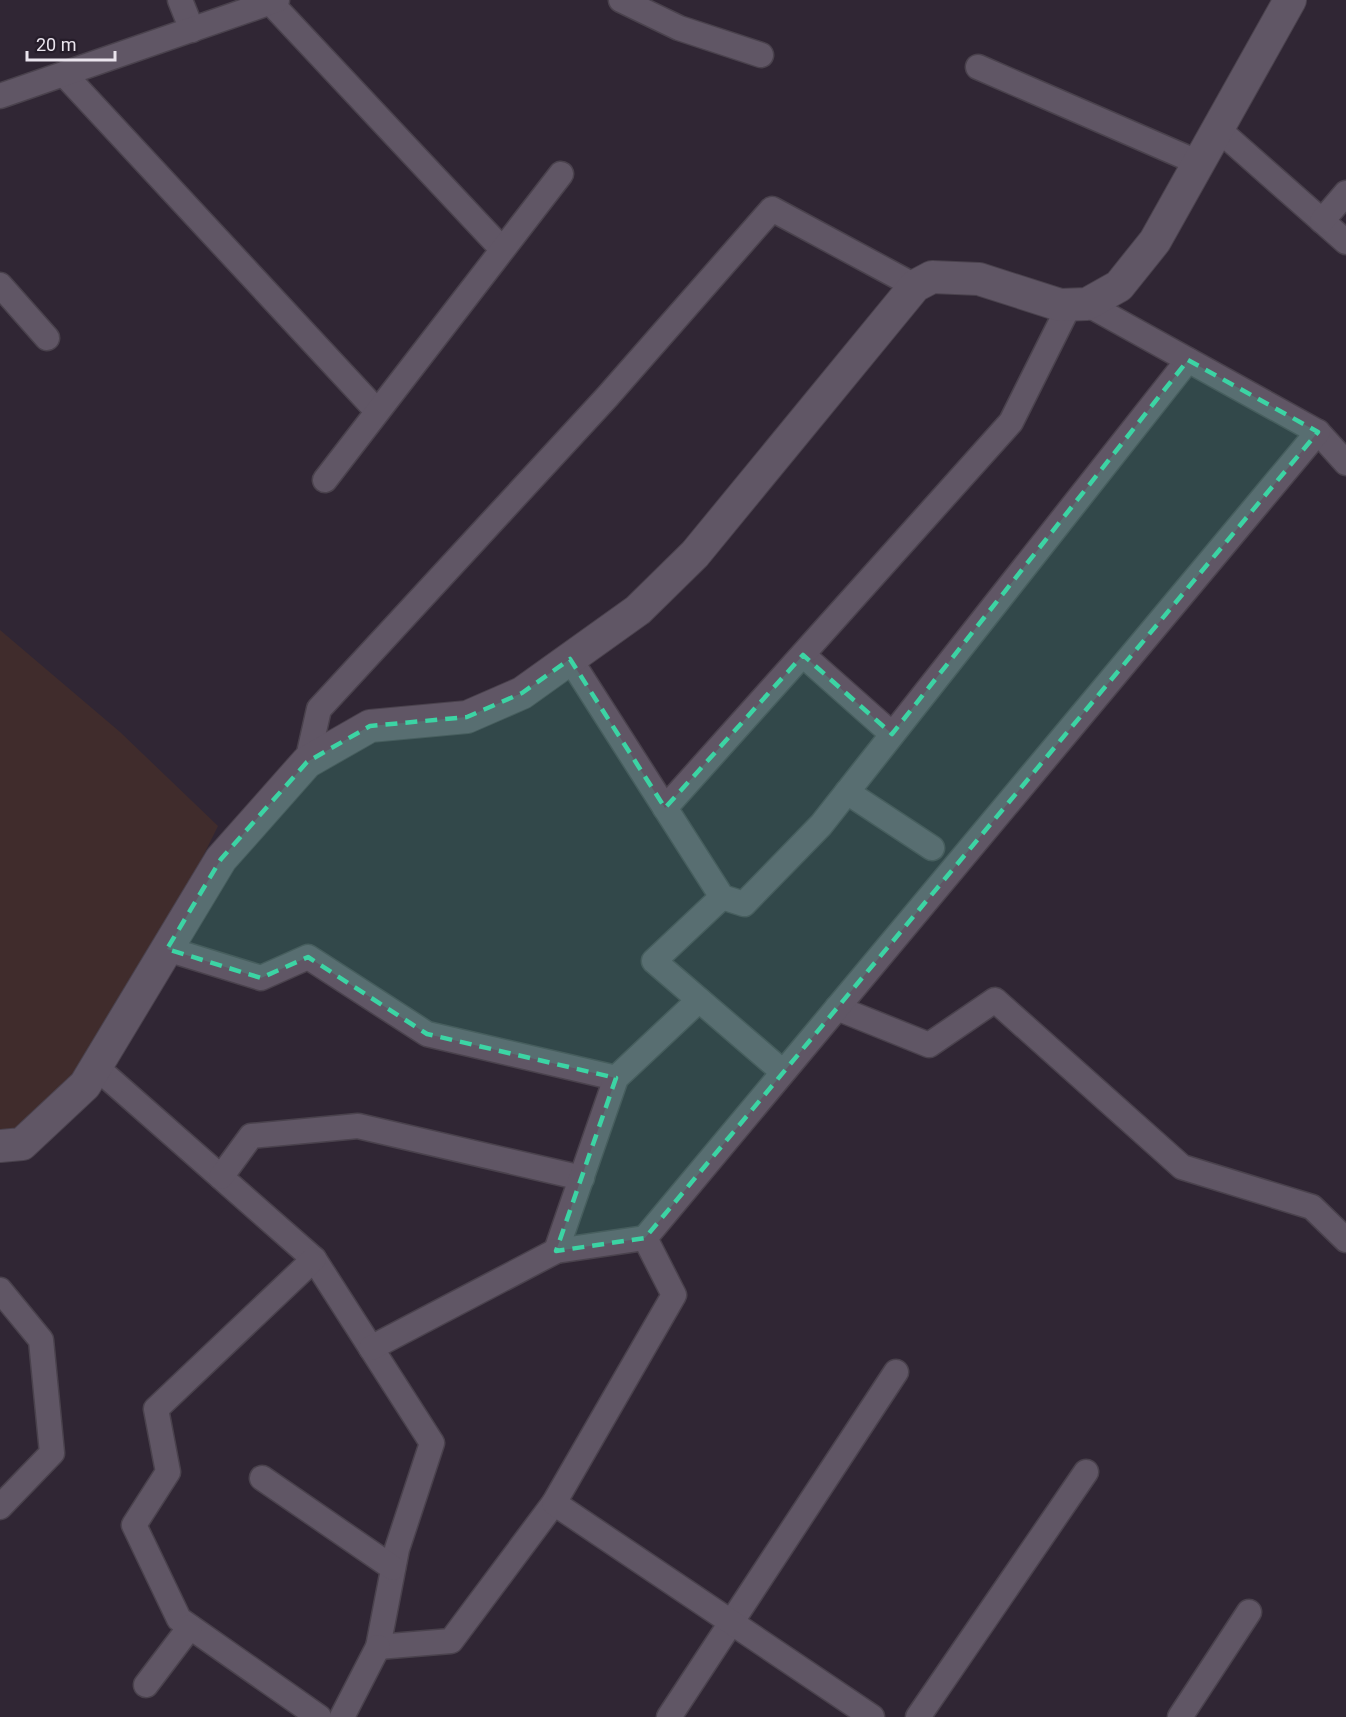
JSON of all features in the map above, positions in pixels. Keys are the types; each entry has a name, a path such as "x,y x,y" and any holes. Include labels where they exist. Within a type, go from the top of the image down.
{"street":[{"path":"180,0 192,30"},
{"path":"621,0 679,28 761,56"},
{"path":"0,1146 22,1144 85,1085 221,859 308,762 370,726 467,717 522,693 638,610 696,554 915,286 932,277 979,279 1060,305 1078,304 1119,286 1155,241 1290,0"},
{"path":"0,96 274,2 502,249"},
{"path":"978,67 1199,162"},
{"path":"64,74 377,411"},
{"path":"1218,129 1346,242"},
{"path":"325,480 561,174"},
{"path":"1322,221 1346,193"},
{"path":"308,762 319,709 608,396 772,209 915,286"},
{"path":"0,285 47,338"},
{"path":"1078,304 1188,360 1318,432 1346,463"},
{"path":"665,808 1011,422 1078,304"},
{"path":"570,659 722,897 744,904 821,825 1188,360"},
{"path":"371,1348 556,1251 645,1238 1318,432"},
{"path":"802,654 892,734"},
{"path":"847,792 932,848"},
{"path":"722,897 654,961 783,1072"},
{"path":"167,949 261,978 308,957 426,1034 616,1078"},
{"path":"556,1251 616,1078 699,1000"},
{"path":"837,1008 929,1045 995,1000 1182,1167 1311,1207 1346,1240"},
{"path":"96,1067 314,1259 432,1443 397,1549 378,1647 342,1717"},
{"path":"221,1177 251,1136 358,1126 582,1178"},
{"path":"378,1647 451,1641 554,1503 674,1295 645,1238"},
{"path":"314,1259 156,1409 168,1472 134,1525 179,1619 319,1717"},
{"path":"0,1290 41,1340 52,1453 0,1507"},
{"path":"669,1717 896,1372"},
{"path":"918,1717 1086,1473"},
{"path":"262,1478 393,1569"},
{"path":"554,1503 872,1717"},
{"path":"1180,1717 1249,1612"},
{"path":"146,1685 190,1627"}],"highlighted area":[{"path":"1188,360 1318,432 645,1238 556,1251 616,1078 427,1034 308,957 261,978 167,949 221,859 307,762 370,726 467,717 522,693 570,659 665,808 803,655 892,734"}],"shaded area":[{"path":"0,630 120,732 218,826 108,1048 0,1143"}]}
